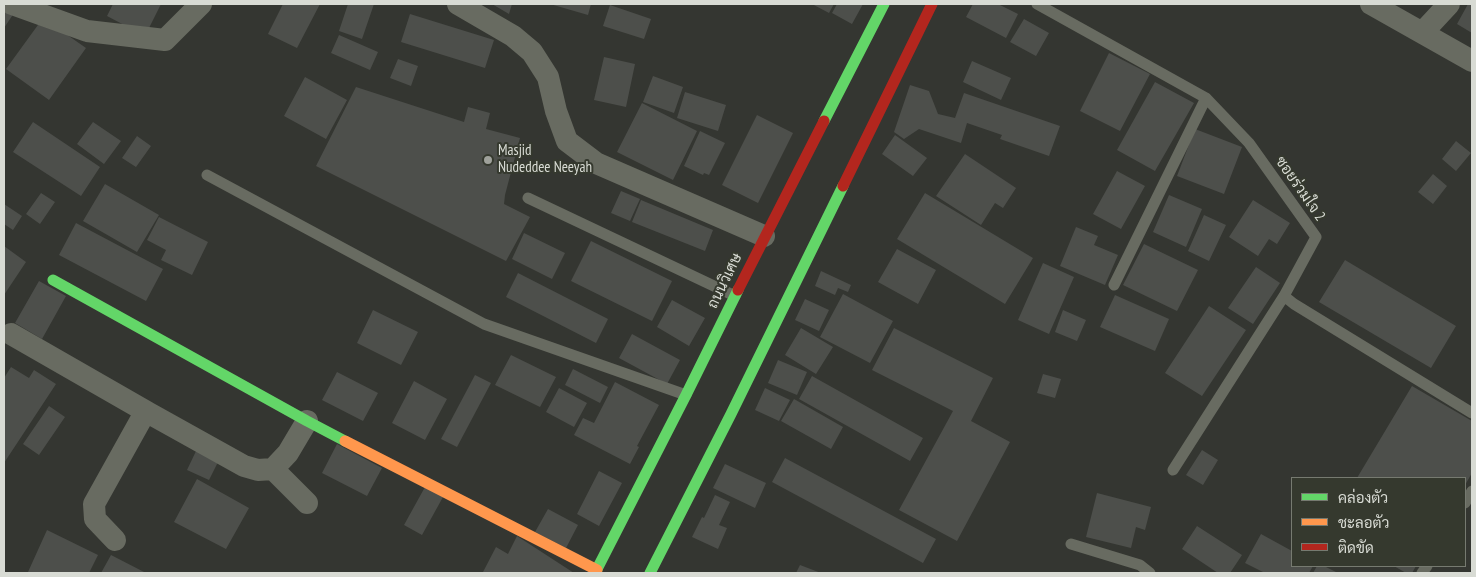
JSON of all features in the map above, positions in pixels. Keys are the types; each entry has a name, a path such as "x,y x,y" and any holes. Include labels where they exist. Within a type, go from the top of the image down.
{"main road":[{"name":"ถนนวิเศษ","path":"596,572 764,236 884,4"},
{"path":"650,573 731,414 932,4"},
{"path":"53,280 307,421 596,572"}],"street":[{"path":"12,4 88,30 166,40 201,4"},
{"path":"458,4 513,36 532,52 548,77 556,111 566,141 596,163 764,236"},
{"path":"1371,4 1472,61"},
{"path":"1423,32 1449,4"},
{"path":"11,334 244,466 258,470 273,469 288,453 307,421"},
{"path":"115,540 95,519 94,504 147,412"},
{"path":"273,469 308,503"}],"lane":[{"name":"ซอยร่วมใจ 2","path":"1037,4 1206,98 1249,143 1316,237 1284,296 1172,470"},
{"path":"1114,285 1206,98"},
{"path":"207,175 484,324 686,394"},
{"path":"528,198 735,296"},
{"path":"1284,296 1294,304 1472,413"},
{"path":"1070,544 1140,565 1150,573"}],"building":[{"path":"113,4 161,4 145,36 107,16"},
{"path":"283,4 320,4 297,48 268,34"},
{"path":"348,4 374,4 362,39 339,31"},
{"path":"492,4 512,4 509,14"},
{"path":"550,4 591,4 588,15"},
{"path":"812,4 834,4 829,13"},
{"path":"837,4 863,4 852,24 832,13"},
{"path":"973,4 998,4 1018,14 1006,38 966,17"},
{"path":"1468,4 1472,4 1472,33 1457,24"},
{"path":"610,5 651,19 644,39 603,26"},
{"path":"4,6 14,13 4,28"},
{"path":"410,14 494,40 485,68 401,42"},
{"path":"43,18 86,48 49,100 6,69"},
{"path":"1024,19 1049,33 1036,56 1010,42"},
{"path":"339,35 378,52 370,70 331,53"},
{"path":"1109,53 1150,74 1120,131 1080,111"},
{"path":"604,57 635,64 626,107 594,100"},
{"path":"398,59 418,66 411,86 390,78"},
{"path":"972,61 1011,78 1001,100 963,82"},
{"path":"653,76 683,87 674,113 643,102"},
{"path":"305,77 347,100 326,139 284,116"},
{"path":"1155,82 1194,103 1155,171 1117,150"},
{"path":"910,85 929,91 938,114 955,118 964,93 1060,126 1049,156 1000,139 1002,135 967,123 961,143 919,129 904,139 894,132"},
{"path":"356,87 464,122 468,107 490,113 486,129 520,138 504,204 530,217 506,261 316,166"},
{"path":"685,92 726,105 718,131 677,118"},
{"path":"642,103 697,131 673,180 617,152"},
{"path":"757,115 793,133 758,203 722,185"},
{"path":"33,122 100,167 81,196 13,152"},
{"path":"93,122 121,141 104,164 77,144"},
{"path":"1195,129 1242,147 1224,194 1177,176"},
{"path":"700,131 725,143 709,175 704,173 703,175 684,166"},
{"path":"895,135 927,158 913,176 882,154"},
{"path":"137,136 151,146 136,167 122,158"},
{"path":"1456,141 1471,153 1456,171 1442,159"},
{"path":"965,154 1016,188 1003,208 995,203 981,225 936,196"},
{"path":"1117,171 1145,186 1121,229 1093,214"},
{"path":"1433,174 1447,186 1433,204 1418,192"},
{"path":"105,184 159,215 137,252 83,221"},
{"path":"621,191 640,199 630,221 611,213"},
{"path":"41,193 55,202 40,224 26,214"},
{"path":"925,193 1033,258 1005,304 897,239"},
{"path":"1169,195 1202,209 1186,247 1153,232"},
{"path":"641,200 713,230 705,251 632,222"},
{"path":"1253,200 1290,223 1277,244 1269,239 1258,256 1229,237"},
{"path":"4,204 22,216 13,230 4,224"},
{"path":"1204,215 1226,225 1209,261 1188,251"},
{"path":"159,217 208,242 192,275 161,260 166,250 147,240"},
{"path":"76,223 163,269 146,301 59,255"},
{"path":"1076,227 1098,236 1094,245 1118,255 1105,285 1060,266"},
{"path":"524,233 565,253 552,279 512,259"},
{"path":"591,241 672,281 652,321 571,281"},
{"path":"1144,244 1198,270 1177,311 1123,285"},
{"path":"4,246 26,262 4,295"},
{"path":"897,249 936,270 918,304 878,282"},
{"path":"1345,260 1456,326 1431,368 1319,302"},
{"path":"1043,263 1074,277 1049,334 1018,320"},
{"path":"1256,267 1280,283 1253,324 1228,308"},
{"path":"821,271 851,285 848,292 838,288 835,295 815,286"},
{"path":"518,273 608,319 596,343 506,297"},
{"path":"39,281 66,296 42,339 15,323"},
{"path":"843,294 893,321 870,363 820,337"},
{"path":"1115,295 1169,319 1155,351 1100,327"},
{"path":"805,299 829,310 819,331 795,320"},
{"path":"672,300 705,318 689,346 657,327"},
{"path":"1209,306 1246,330 1202,396 1165,373"},
{"path":"373,310 418,332 401,365 357,343"},
{"path":"1063,310 1086,320 1077,341 1055,332"},
{"path":"801,328 833,347 816,374 785,355"},
{"path":"894,328 993,378 971,421 1010,442 957,541 899,510 953,411 872,370"},
{"path":"632,334 680,360 667,384 619,358"},
{"path":"511,355 556,377 540,407 495,385"},
{"path":"778,360 807,372 797,395 768,383"},
{"path":"11,367 29,378 34,370 56,384 4,463 4,378"},
{"path":"573,369 608,387 600,403 565,385"},
{"path":"337,372 378,393 363,421 322,400"},
{"path":"1043,374 1061,379 1055,398 1037,393"},
{"path":"475,375 491,383 457,447 441,439"},
{"path":"812,376 923,438 910,461 799,399"},
{"path":"414,381 447,399 425,440 392,423"},
{"path":"615,382 659,405 637,446 639,447 630,464 574,435 583,418 594,423"},
{"path":"1412,386 1472,421 1472,473 1466,483 1466,477 1358,477"},
{"path":"559,388 587,403 574,427 546,412"},
{"path":"765,388 790,400 779,421 755,410"},
{"path":"794,399 843,427 831,449 781,421"},
{"path":"49,406 65,417 39,455 23,444"},
{"path":"337,444 382,468 367,496 322,473"},
{"path":"197,449 219,460 209,480 187,470"},
{"path":"1202,450 1218,460 1203,485 1186,475"},
{"path":"785,458 936,539 923,563 772,482"},
{"path":"725,464 766,483 755,508 713,488"},
{"path":"599,471 622,483 599,526 577,514"},
{"path":"197,479 249,508 226,549 174,522"},
{"path":"425,487 443,497 422,535 404,525"},
{"path":"1097,493 1151,507 1145,530 1136,527 1131,548 1086,537"},
{"path":"715,495 730,502 719,525 727,528 718,549 692,537"},
{"path":"548,509 578,525 566,548 535,532"},
{"path":"1197,526 1242,555 1230,573 1218,573 1182,549"},
{"path":"47,530 98,555 89,573 28,572"},
{"path":"1261,534 1291,550 1291,567 1312,567 1309,573 1265,573 1245,563"},
{"path":"517,536 574,573 483,572 496,547 508,554"},
{"path":"111,555 146,573 101,573"},
{"path":"800,565 821,573 796,573"},
{"path":"1316,567 1326,567 1338,573 1313,573"},
{"path":"1396,567 1415,567 1412,573 1406,573"}],"traffic: fast":[{"path":"824,121 884,4"},
{"path":"650,573 731,414 843,186"},
{"path":"53,280 345,441"},
{"path":"595,573 738,290"}],"traffic: slow":[{"path":"345,441 597,570"}],"traffic: jam":[{"path":"843,186 932,4"},
{"path":"738,290 824,121"}],"place":[{"name":"Masjid Nudeddee Neeyah","path":"488,160"}]}
